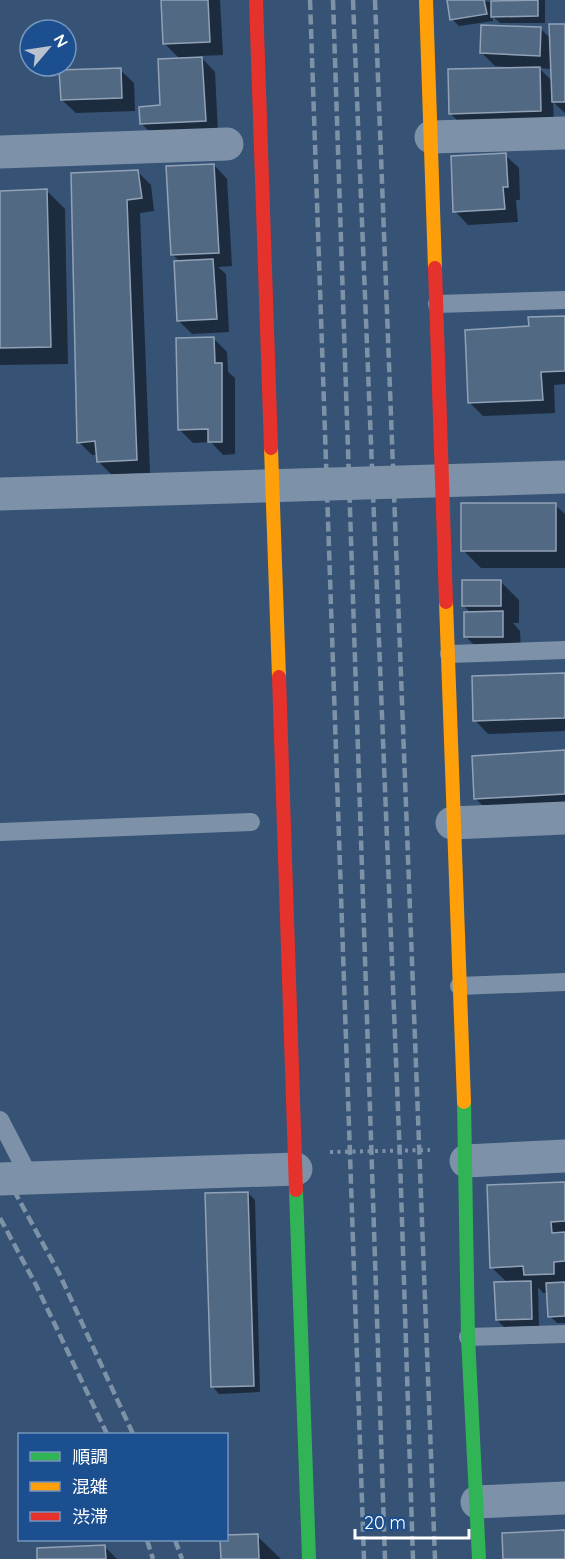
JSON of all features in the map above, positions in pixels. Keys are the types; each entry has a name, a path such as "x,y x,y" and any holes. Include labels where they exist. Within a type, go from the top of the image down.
{"street":[{"path":"255,0 274,487 309,1559"},
{"path":"426,0 449,654 452,823 466,1155 468,1337 479,1559"},
{"path":"431,137 565,133"},
{"path":"0,152 227,144"},
{"path":"0,494 565,477"},
{"path":"452,823 565,818"},
{"path":"466,1155 565,1156"},
{"path":"15,1178 296,1161"},
{"path":"477,1502 565,1498"}],"lane":[{"path":"437,304 565,300"},
{"path":"449,654 565,650"},
{"path":"0,832 251,822"},
{"path":"459,986 565,982"},
{"path":"0,1120 15,1178"},
{"path":"468,1337 565,1334"}],"path":[{"path":"296,1161 466,1155"}],"building":[{"path":"161,0 208,0 210,42 163,44"},
{"path":"447,0 484,0 487,14 450,20"},
{"path":"538,0 538,16 491,17 491,1"},
{"path":"549,24 565,24 565,102 552,102"},
{"path":"481,25 541,27 540,56 480,53"},
{"path":"202,57 206,121 140,124 139,107 160,105 158,59"},
{"path":"540,67 541,111 449,114 448,69"},
{"path":"121,68 122,98 61,100 60,78 78,78 78,69"},
{"path":"506,153 508,187 503,187 505,209 453,212 451,156"},
{"path":"214,164 219,253 171,255 166,166"},
{"path":"138,170 142,198 127,200 137,460 97,462 95,441 77,443 71,173"},
{"path":"47,189 51,347 0,348 0,191"},
{"path":"213,259 217,319 177,321 174,261"},
{"path":"565,316 565,371 541,372 543,400 468,403 465,330 529,326 528,317"},
{"path":"214,337 215,363 222,363 222,442 208,442 208,429 178,430 176,338"},
{"path":"461,503 556,503 556,551 461,551"},
{"path":"462,580 501,580 501,606 462,606"},
{"path":"503,611 503,637 464,637 464,612"},
{"path":"565,673 565,718 473,721 472,676"},
{"path":"565,750 565,794 474,799 472,756"},
{"path":"565,1182 565,1221 551,1222 552,1233 565,1232 565,1261 554,1262 554,1274 524,1275 523,1266 490,1268 487,1185"},
{"path":"248,1192 254,1386 211,1387 205,1193"},
{"path":"531,1281 532,1319 496,1320 494,1282"},
{"path":"565,1282 565,1316 548,1317 546,1283"},
{"path":"565,1530 565,1559 503,1559 502,1533"},
{"path":"258,1534 259,1559 221,1559 220,1541 228,1541 228,1535"},
{"path":"105,1545 106,1559 37,1559 37,1548"}],"railway":[{"path":"310,0 364,1559"},
{"path":"333,0 385,1559"},
{"path":"353,0 400,1159 413,1559"},
{"path":"375,0 435,1559"},
{"path":"0,1165 59,1273 133,1433"},
{"path":"0,1218 36,1285 107,1433"},
{"path":"147,1541 153,1559"},
{"path":"175,1541 182,1559"}],"traffic: fast":[{"path":"464,1102 468,1337 479,1559"},
{"path":"296,1190 309,1559"}],"traffic: slow":[{"path":"426,0 435,268"},
{"path":"271,448 279,677"},
{"path":"446,602 464,1102"}],"traffic: jam":[{"path":"256,0 271,448"},
{"path":"435,268 446,602"},
{"path":"279,677 296,1190"}]}
